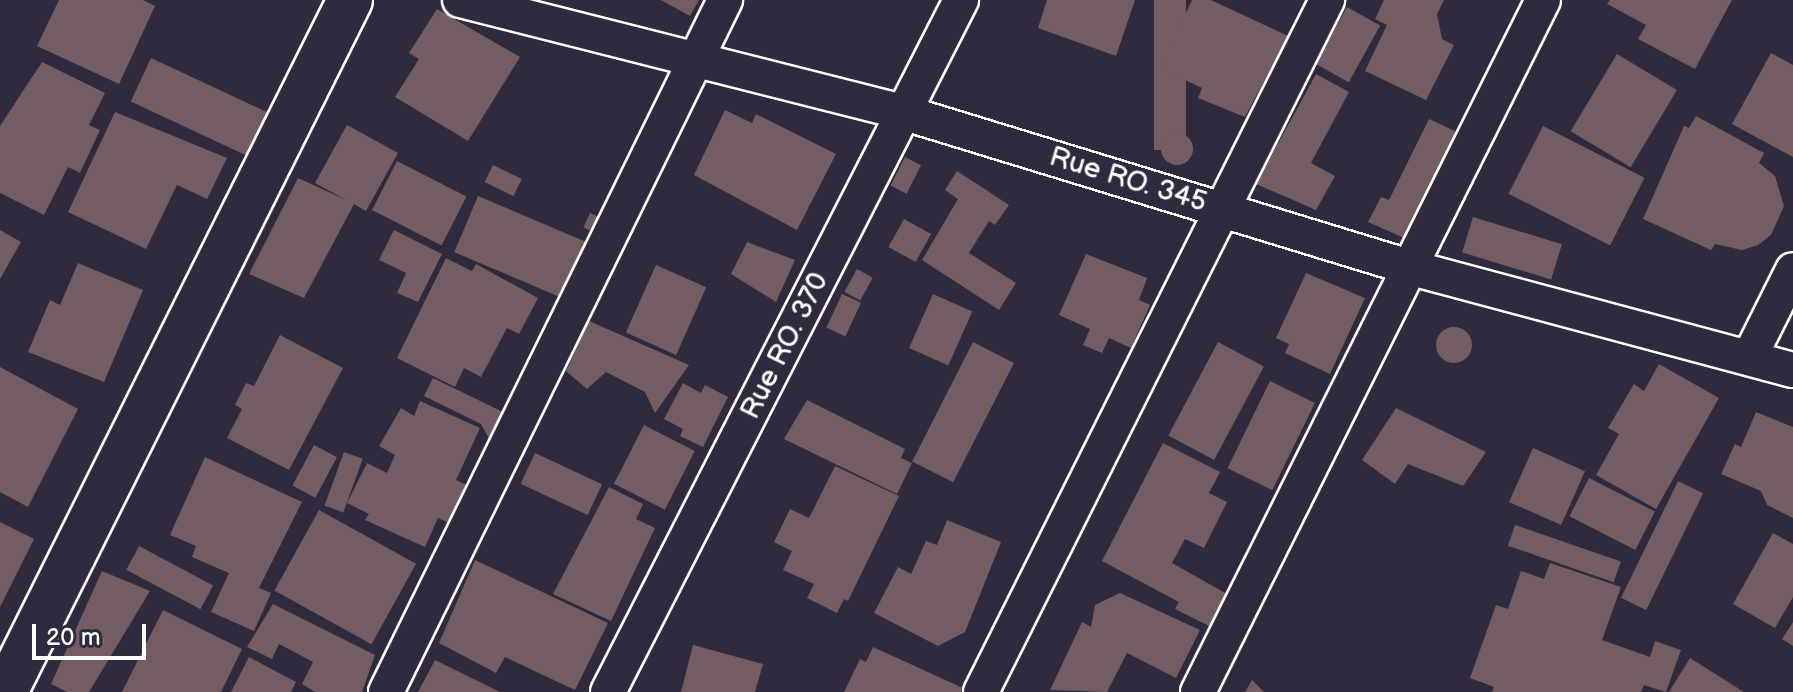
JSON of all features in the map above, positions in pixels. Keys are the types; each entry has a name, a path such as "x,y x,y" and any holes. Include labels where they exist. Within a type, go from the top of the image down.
{"street":[{"path":"5,692 350,0"},
{"name":"Rue RO. 345","path":"460,0 905,113 1412,268 1750,356 1793,370"},
{"path":"386,692 725,0"},
{"name":"Rue RO. 370","path":"608,692 961,0"},
{"path":"981,692 1327,0"},
{"path":"1198,692 1543,0"},
{"path":"1750,356 1793,270"}],"building":[{"path":"59,0 143,0 155,6 119,84 37,46"},
{"path":"661,0 699,0 690,16"},
{"path":"1047,0 1135,0 1116,56 1038,28"},
{"path":"1154,0 1186,0 1186,150 1154,150"},
{"path":"1192,0 1211,0 1288,36 1245,117 1198,98 1202,88 1160,68"},
{"path":"1384,0 1444,0 1437,14 1442,39 1454,45 1426,100 1365,71 1387,25 1375,19"},
{"path":"1610,0 1732,0 1695,69 1638,39 1646,25 1607,4"},
{"path":"1347,7 1380,25 1349,82 1315,64"},
{"path":"437,9 520,57 468,141 395,97 419,59 409,53"},
{"path":"1771,53 1793,65 1793,157 1732,124"},
{"path":"1617,54 1677,90 1631,167 1571,131"},
{"path":"151,58 272,114 251,158 131,102"},
{"path":"42,62 105,93 89,125 100,130 80,173 68,167 44,215 0,193 0,126"},
{"path":"1316,74 1349,92 1311,163 1335,176 1316,210 1256,184"},
{"path":"725,110 752,123 756,114 836,154 797,230 694,175"},
{"path":"115,112 227,158 207,199 177,185 146,249 68,212"},
{"path":"1696,116 1764,153 1759,163 1775,176 1784,206 1771,235 1758,245 1742,250 1715,244 1711,250 1643,219 1684,126 1689,128"},
{"path":"1429,119 1457,132 1404,238 1368,222 1381,197 1389,200"},
{"path":"347,125 398,153 366,211 354,204 304,298 249,274 298,178 346,200 315,183"},
{"path":"1543,126 1645,178 1610,245 1508,194"},
{"path":"1177,133 1188,138 1193,149 1188,160 1177,165 1166,160 1161,149 1166,138"},
{"path":"905,157 921,165 907,194 890,186"},
{"path":"397,161 466,196 442,245 372,210"},
{"path":"493,165 522,179 513,196 485,182"},
{"path":"957,171 1009,205 995,225 989,221 969,253 1016,283 999,310 922,260 958,199 945,190"},
{"path":"478,196 586,242 562,298 454,252"},
{"path":"590,213 606,220 599,235 583,228"},
{"path":"1473,217 1562,244 1551,280 1462,252"},
{"path":"904,219 931,234 916,262 888,247"},
{"path":"0,230 21,242 0,279"},
{"path":"394,230 442,254 418,302 397,293 406,273 379,260"},
{"path":"747,242 795,260 776,302 731,274"},
{"path":"1086,254 1147,278 1139,300 1150,305 1131,348 1109,338 1102,353 1083,345 1090,329 1059,315"},
{"path":"446,258 472,271 476,264 538,298 519,334 507,328 481,377 464,368 455,387 397,358"},
{"path":"78,263 143,290 104,382 28,352 50,300 60,305"},
{"path":"656,265 706,287 676,355 626,333"},
{"path":"857,269 873,278 860,300 844,292"},
{"path":"1306,273 1365,298 1330,374 1285,353 1289,344 1276,338"},
{"path":"842,294 861,303 845,336 826,328"},
{"path":"933,294 972,311 948,365 909,348"},
{"path":"589,321 689,365 655,413 645,392 606,372 587,389 566,371"},
{"path":"1454,327 1467,332 1472,345 1467,358 1454,363 1441,358 1436,345 1441,332"},
{"path":"280,335 343,368 289,470 227,438 242,409 235,405 246,383 254,386"},
{"path":"973,342 1014,363 953,482 912,461"},
{"path":"1218,342 1264,366 1214,460 1168,436"},
{"path":"1659,364 1719,398 1656,509 1596,475 1619,434 1608,428 1634,384 1644,391"},
{"path":"0,367 78,409 28,507 0,492"},
{"path":"433,378 513,417 490,440 481,424 424,396"},
{"path":"1270,381 1315,403 1272,490 1227,468"},
{"path":"683,383 701,393 705,385 728,397 703,447 680,436 683,429 664,419"},
{"path":"807,400 905,449 901,458 912,463 897,494 784,439"},
{"path":"420,401 480,428 456,480 477,490 458,527 438,518 425,547 365,520 369,514 347,503 367,463 387,473 395,455 379,446 401,408 414,416"},
{"path":"1396,408 1486,452 1463,486 1408,464 1395,484 1362,460"},
{"path":"1756,412 1793,427 1793,518 1767,505 1761,491 1721,474 1735,444 1741,447"},
{"path":"644,425 695,451 665,510 614,484"},
{"path":"1163,443 1220,472 1209,493 1227,502 1204,548 1185,539 1172,563 1236,599 1219,631 1175,609 1179,602 1102,561"},
{"path":"314,445 337,457 315,498 292,486"},
{"path":"1533,448 1585,471 1561,525 1509,502"},
{"path":"344,452 363,459 343,512 325,506"},
{"path":"535,453 602,484 588,515 521,484"},
{"path":"205,457 302,502 259,588 271,593 254,631 211,612 229,573 192,557 196,546 170,535"},
{"path":"835,466 899,496 848,601 844,599 837,613 807,598 814,584 783,570 792,551 774,542 790,509 809,518"},
{"path":"1589,478 1655,512 1635,550 1569,516"},
{"path":"1678,481 1703,493 1646,610 1621,598"},
{"path":"609,487 643,504 636,519 655,528 611,621 553,594"},
{"path":"319,510 416,564 371,644 274,590"},
{"path":"947,520 1001,542 965,632 938,646 874,613 898,567 911,574 926,541 937,545"},
{"path":"0,522 34,539 0,607"},
{"path":"1515,525 1621,561 1614,582 1508,546"},
{"path":"1773,533 1793,544 1793,597 1775,628 1733,604"},
{"path":"139,546 213,585 200,609 126,570"},
{"path":"475,560 608,623 575,690 505,657 496,673 439,643"},
{"path":"1550,563 1621,587 1602,640 1650,657 1655,641 1681,650 1666,692 1644,685 1641,692 1492,692 1494,687 1470,678 1496,605 1508,609 1521,571 1544,579"},
{"path":"102,571 150,591 89,692 67,692 51,684"},
{"path":"1120,593 1200,630 1176,678 1127,653 1107,692 1050,690 1082,622 1091,627 1095,605"},
{"path":"273,604 375,655 362,692 315,692 302,684 313,662 279,644 272,659 247,647"},
{"path":"163,610 242,649 221,692 122,692"},
{"path":"1793,622 1793,646 1782,639"},
{"path":"693,645 763,664 755,692 681,692"},
{"path":"873,647 963,688 961,692 844,692 860,659 866,662"},
{"path":"249,657 296,682 291,692 231,692"},
{"path":"1690,658 1744,692 1669,692"},
{"path":"435,660 500,692 418,692"},
{"path":"1252,680 1264,692 1245,692"}]}
